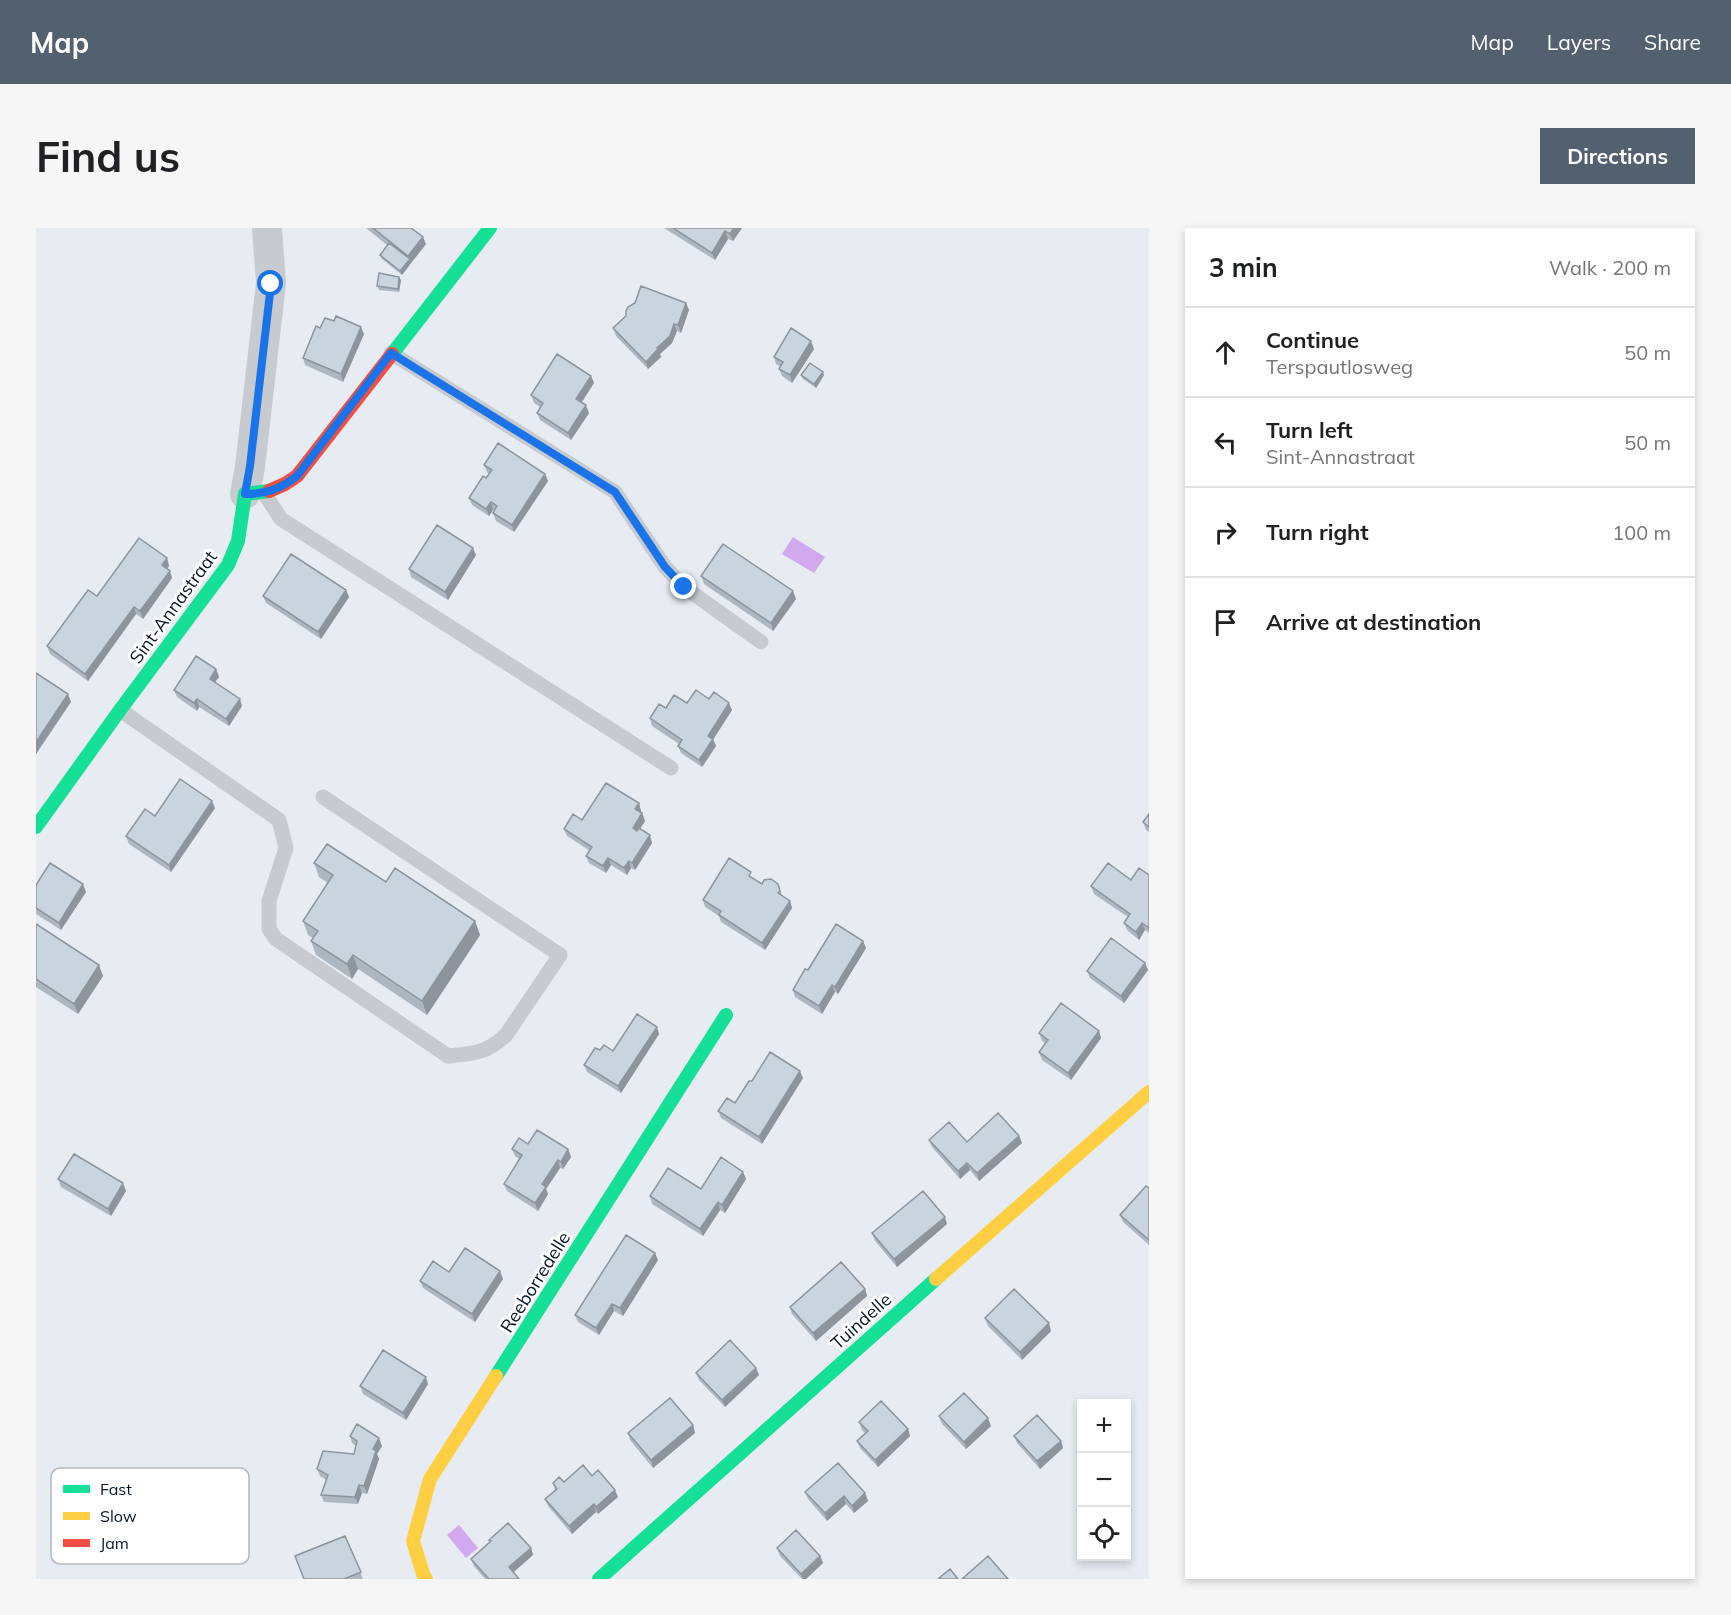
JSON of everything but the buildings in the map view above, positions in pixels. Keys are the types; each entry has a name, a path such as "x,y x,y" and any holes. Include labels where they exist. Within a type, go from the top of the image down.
{"street":[{"path":"267,228 271,284 250,466 255,494 283,487 297,476 490,228"},
{"name":"Sint-Annastraat","path":"36,827 228,565 255,494"},
{"name":"Reeborredelle","path":"426,1579 413,1540 430,1479 726,1015"},
{"name":"Tuindelle","path":"599,1579 1149,1092"}],"lane":[{"path":"391,353 615,492 665,567 684,587 761,642"},
{"path":"255,494 281,519 671,768"},
{"path":"120,710 279,820 286,848 269,901 269,929 276,939 448,1056 475,1054 495,1045 506,1035 560,956 323,797"}],"shaded area":[{"path":"793,537 825,557 814,573 782,554"},
{"path":"459,1525 478,1548 466,1558 447,1535"}],"traffic: fast":[{"path":"392,354 490,228"},
{"path":"36,827 228,565 238,541 245,494 269,491"},
{"path":"496,1376 726,1015"},
{"path":"599,1579 936,1279"}],"traffic: slow":[{"path":"936,1279 1149,1092"},
{"path":"426,1579 413,1541 430,1479 496,1376"}],"traffic: jam":[{"path":"269,491 297,476 392,354"}],"route":[{"path":"271,284 245,494 264,493 283,487 297,476 391,353 615,492 665,567 684,587"}]}
